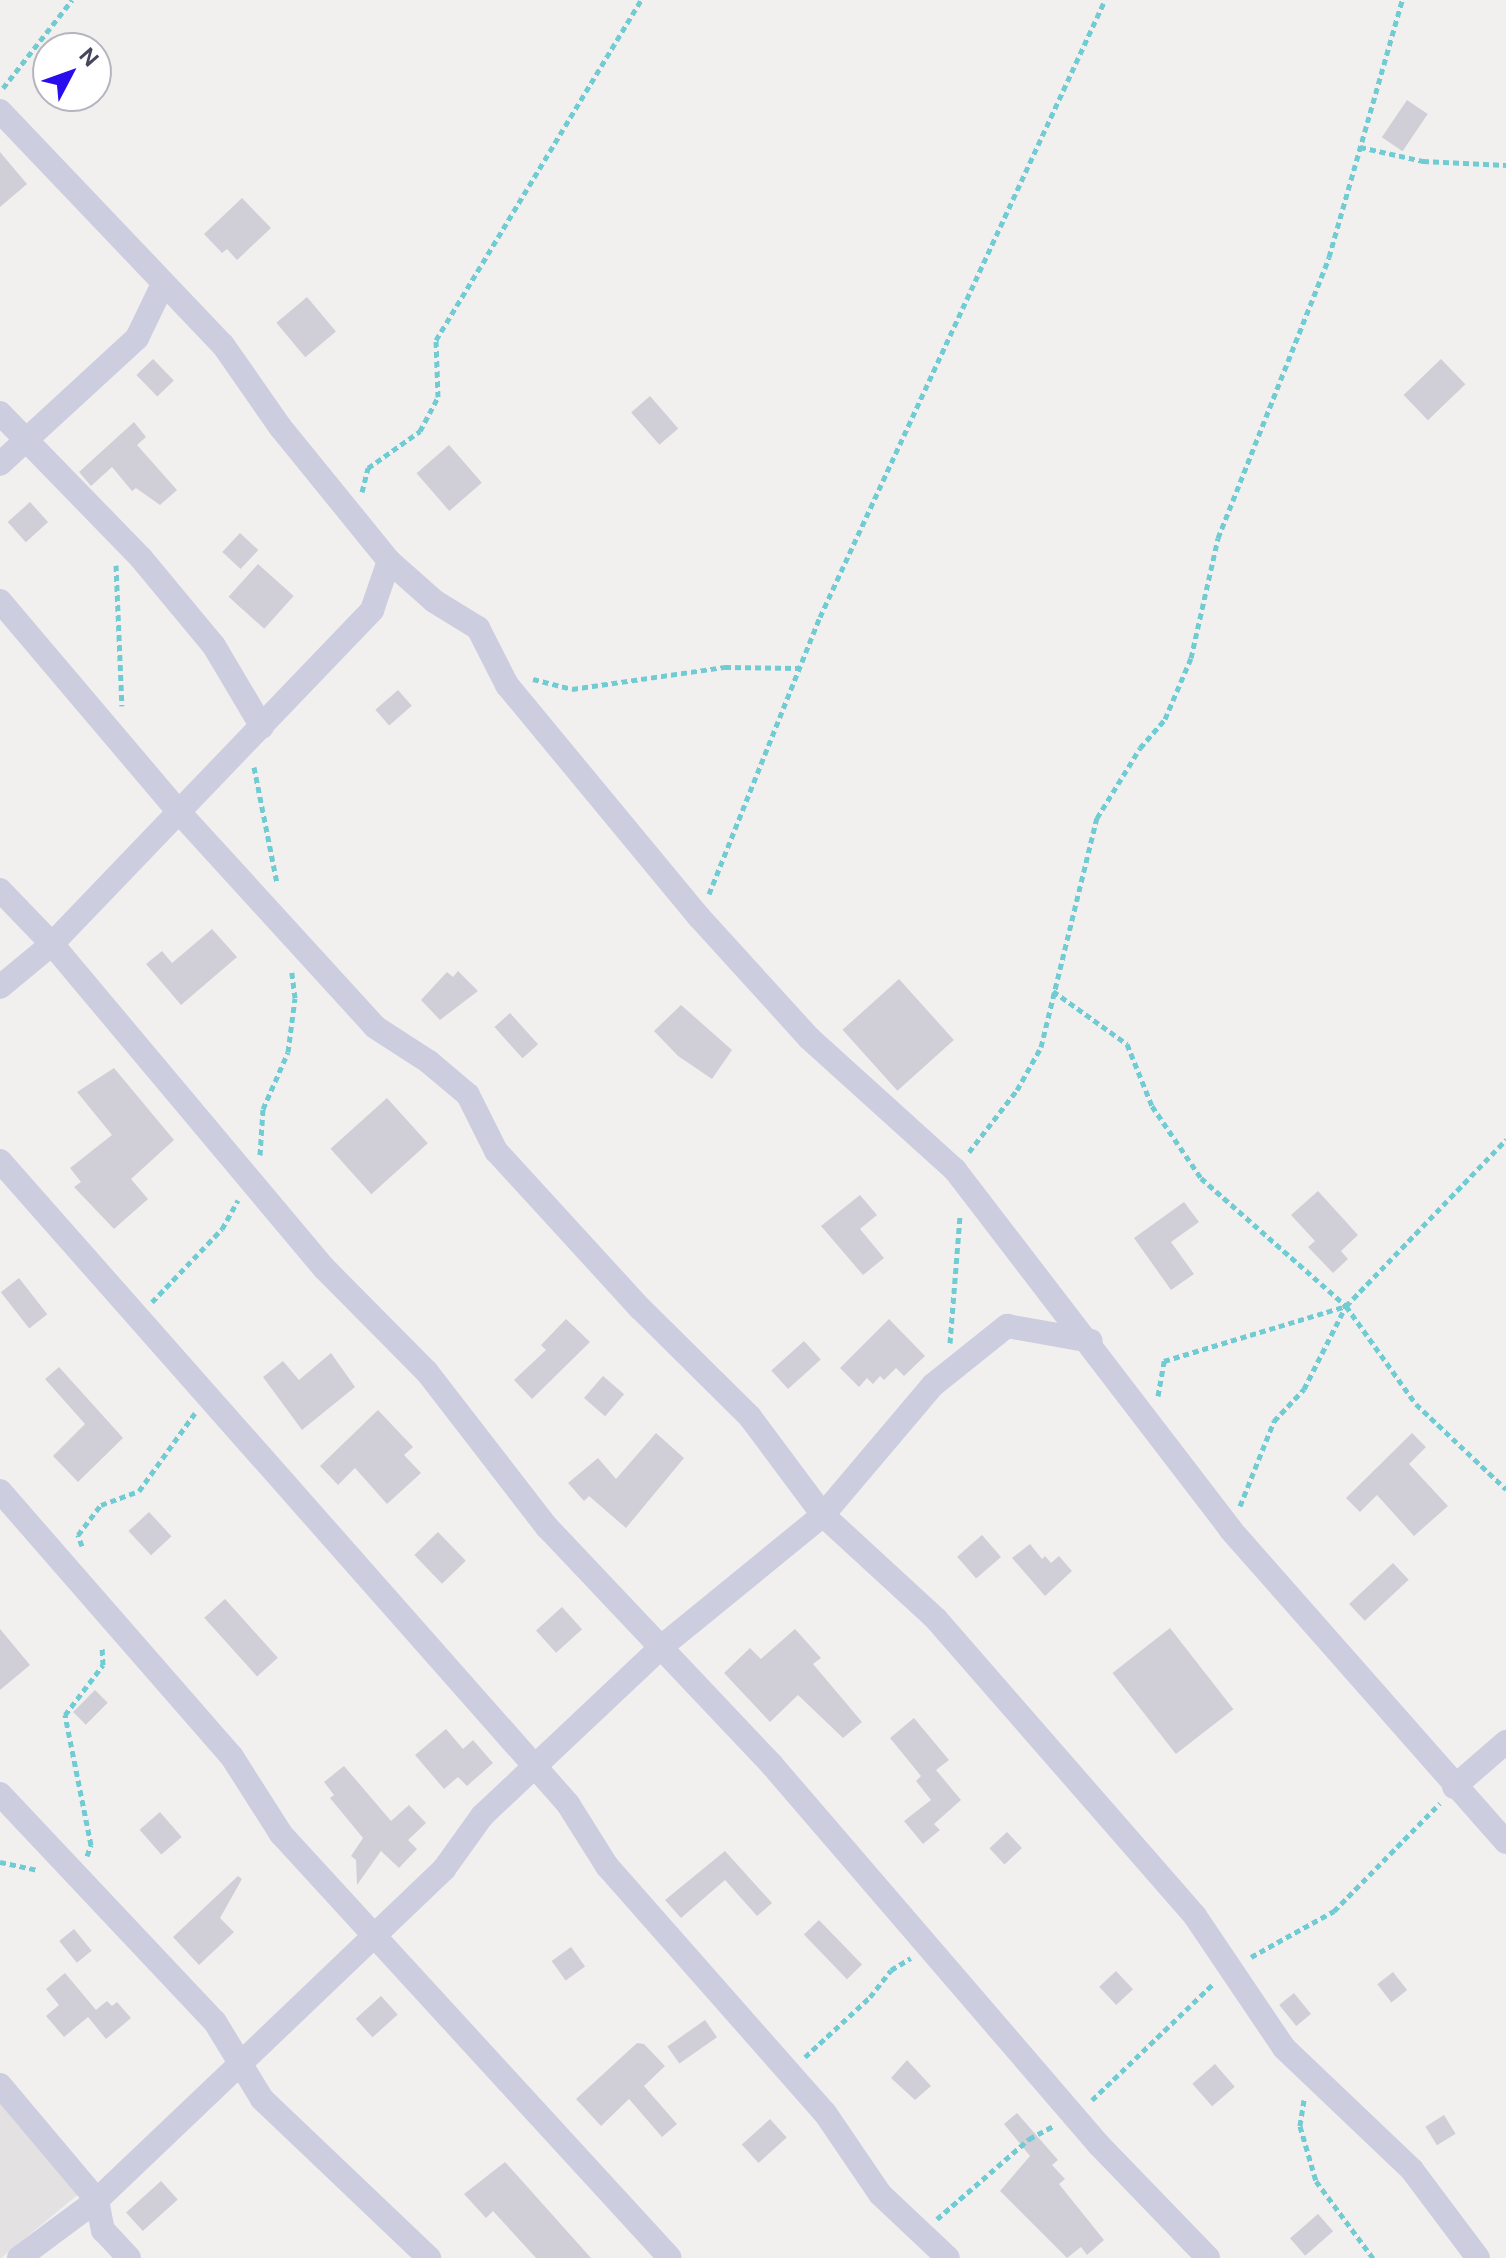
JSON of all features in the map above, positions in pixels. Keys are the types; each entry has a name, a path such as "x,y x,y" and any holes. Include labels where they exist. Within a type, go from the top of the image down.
{"street":[{"path":"0,111 223,345 281,428 389,561 434,601 478,628 500,672 699,917 809,1038 955,1170 1091,1341 1230,1529 1454,1787 1506,1842"},
{"path":"0,464 137,338 163,284"},
{"path":"0,413 117,534 214,646 262,727"},
{"path":"0,987 52,944 372,610 389,561"},
{"path":"0,601 178,811 375,1027 429,1062 468,1095 496,1151 641,1309 750,1417 823,1515 947,1630 1195,1916 1261,2018 1309,2071 1412,2170 1478,2258"},
{"path":"0,890 52,944 324,1268 427,1372 547,1527 865,1869 927,1948 1073,2115 1208,2258"},
{"path":"0,1161 568,1804 607,1866 790,2071 880,2194 948,2258"},
{"path":"19,2258 97,2200 239,2065 444,1869 482,1816 660,1648 823,1515 933,1385 1007,1326 1091,1341"},
{"path":"0,1491 232,1757 281,1834 670,2258"},
{"path":"1454,1787 1506,1742"},
{"path":"0,1794 215,2022 262,2099 429,2258"},
{"path":"0,2085 97,2200 103,2230 129,2258"}],"path":[{"path":"0,92 72,0"},
{"path":"355,516 368,468 420,431 438,397 436,340 641,0"},
{"path":"699,917 799,668 1105,0"},
{"path":"933,1385 950,1355 961,1230 955,1170 1017,1090 1041,1047 1097,818 1140,748 1165,719 1191,658 1218,538 1329,257 1402,0"},
{"path":"1360,147 1423,161 1506,165"},
{"path":"117,534 114,602 124,747"},
{"path":"500,672 572,689 725,667 799,668"},
{"path":"262,727 254,767 278,887"},
{"path":"136,1315 222,1229 249,1181 262,1150 263,1109 288,1052 295,998 286,929"},
{"path":"1053,991 1127,1044 1152,1106 1201,1178 1346,1306 1416,1404 1506,1489"},
{"path":"1230,1529 1274,1421 1304,1389 1346,1306 1506,1140"},
{"path":"1153,1425 1164,1361 1346,1306"},
{"path":"921,2233 1029,2139 1073,2115 1122,2077 1229,1969 1334,1911 1454,1787"},
{"path":"790,2071 870,1997 891,1970 927,1948"},
{"path":"1309,2071 1300,2126 1316,2181 1373,2258"}],"shaded area":[{"path":"0,2096 80,2193 1,2258 0,2258"}],"building":[{"path":"1407,100 1428,114 1403,151 1382,137"},
{"path":"0,152 27,184 0,207"},
{"path":"242,198 271,228 237,260 227,249 222,253 204,234"},
{"path":"307,297 336,331 305,357 276,323"},
{"path":"153,359 174,381 157,397 136,375"},
{"path":"1441,359 1465,384 1428,420 1404,395"},
{"path":"650,396 678,428 659,445 631,412"},
{"path":"134,422 146,437 137,445 177,490 160,505 136,488 132,491 112,467 91,486 79,472"},
{"path":"449,445 482,483 449,511 417,473"},
{"path":"30,502 48,522 26,542 8,522"},
{"path":"240,533 258,550 241,569 222,552"},
{"path":"258,564 294,596 264,629 229,597"},
{"path":"398,690 412,706 389,726 375,710"},
{"path":"212,929 237,957 181,1005 146,964 162,951 172,963"},
{"path":"458,971 478,991 440,1020 421,1000 447,972 453,977"},
{"path":"899,979 954,1040 897,1091 843,1030"},
{"path":"681,1005 732,1050 712,1079 678,1056 654,1031"},
{"path":"510,1013 538,1044 522,1058 494,1027"},
{"path":"114,1068 174,1140 131,1179 148,1199 114,1229 74,1187 81,1182 70,1168 112,1135 77,1092"},
{"path":"387,1098 428,1143 371,1194 331,1149"},
{"path":"1318,1191 1358,1235 1341,1251 1348,1259 1333,1273 1308,1247 1315,1241 1291,1215"},
{"path":"860,1195 877,1215 860,1229 884,1258 863,1275 821,1226"},
{"path":"1184,1202 1199,1222 1171,1242 1194,1274 1171,1290 1134,1238"},
{"path":"19,1278 47,1314 29,1328 1,1292"},
{"path":"566,1319 590,1342 532,1399 514,1380 546,1350 541,1345"},
{"path":"889,1319 925,1356 904,1376 896,1368 884,1380 880,1376 873,1384 867,1378 859,1387 840,1368"},
{"path":"804,1341 821,1360 788,1389 771,1370"},
{"path":"331,1353 355,1387 302,1430 263,1377 283,1361 299,1380"},
{"path":"59,1367 123,1438 78,1482 53,1456 85,1424 45,1379"},
{"path":"603,1376 624,1394 605,1416 584,1398"},
{"path":"378,1410 413,1447 404,1455 421,1473 387,1504 355,1468 338,1485 320,1466"},
{"path":"656,1433 684,1458 626,1528 589,1496 584,1501 568,1483 598,1458 616,1479"},
{"path":"1412,1433 1426,1447 1409,1464 1448,1506 1414,1536 1377,1495 1360,1512 1346,1498"},
{"path":"149,1512 172,1536 151,1555 129,1531"},
{"path":"438,1532 466,1561 442,1584 414,1555"},
{"path":"982,1535 1001,1557 976,1579 957,1557"},
{"path":"1030,1544 1042,1559 1045,1556 1051,1563 1059,1556 1072,1571 1045,1596 1012,1558"},
{"path":"1393,1563 1409,1580 1365,1621 1349,1604"},
{"path":"225,1599 278,1658 257,1676 204,1618"},
{"path":"562,1607 582,1629 556,1653 536,1630"},
{"path":"1170,1628 1233,1709 1176,1754 1112,1673"},
{"path":"0,1629 30,1665 0,1690"},
{"path":"795,1629 821,1658 813,1664 862,1722 843,1738 798,1695 770,1722 724,1673 750,1648 761,1659"},
{"path":"95,1690 108,1703 86,1725 73,1712"},
{"path":"914,1718 949,1760 936,1770 961,1800 934,1824 940,1830 923,1844 904,1821 931,1800 916,1781 921,1776 890,1738"},
{"path":"446,1729 463,1749 473,1740 493,1763 467,1786 458,1777 444,1789 415,1755"},
{"path":"344,1766 391,1821 409,1805 426,1823 408,1840 417,1849 399,1868 381,1851 357,1885 356,1860 351,1856 363,1838 330,1798 334,1795 324,1782"},
{"path":"160,1812 182,1837 161,1855 140,1830"},
{"path":"1007,1832 1022,1848 1004,1864 989,1848"},
{"path":"725,1851 772,1903 757,1916 725,1880 681,1918 665,1900"},
{"path":"238,1876 242,1879 220,1918 234,1932 199,1965 173,1937"},
{"path":"819,1920 862,1965 847,1979 804,1935"},
{"path":"74,1929 92,1951 77,1963 59,1941"},
{"path":"571,1947 585,1966 566,1981 552,1961"},
{"path":"1116,1971 1133,1989 1116,2005 1099,1987"},
{"path":"1393,1972 1407,1990 1391,2002 1377,1984"},
{"path":"65,1973 96,2010 107,2001 112,2006 117,2002 131,2018 106,2039 88,2017 64,2037 46,2016 59,2005 46,1989"},
{"path":"1294,1993 1311,2014 1296,2026 1279,2005"},
{"path":"381,1996 398,2015 372,2037 356,2019"},
{"path":"705,2020 717,2037 679,2064 667,2046"},
{"path":"637,2043 644,2044 665,2066 644,2086 677,2124 662,2137 629,2099 601,2126 576,2099"},
{"path":"907,2060 931,2086 915,2100 891,2078"},
{"path":"1215,2064 1235,2087 1212,2106 1192,2084"},
{"path":"1017,2113 1058,2160 1052,2165 1065,2179 1059,2184 1104,2240 1087,2255 1081,2247 1067,2258 1000,2191 1030,2156 1004,2124"},
{"path":"1444,2115 1456,2134 1437,2145 1425,2127"},
{"path":"770,2119 787,2138 758,2163 742,2144"},
{"path":"505,2162 591,2258 536,2258 493,2211 486,2218 464,2194"},
{"path":"161,2181 178,2200 143,2231 126,2212"},
{"path":"1318,2214 1333,2231 1305,2256 1290,2238"}]}
